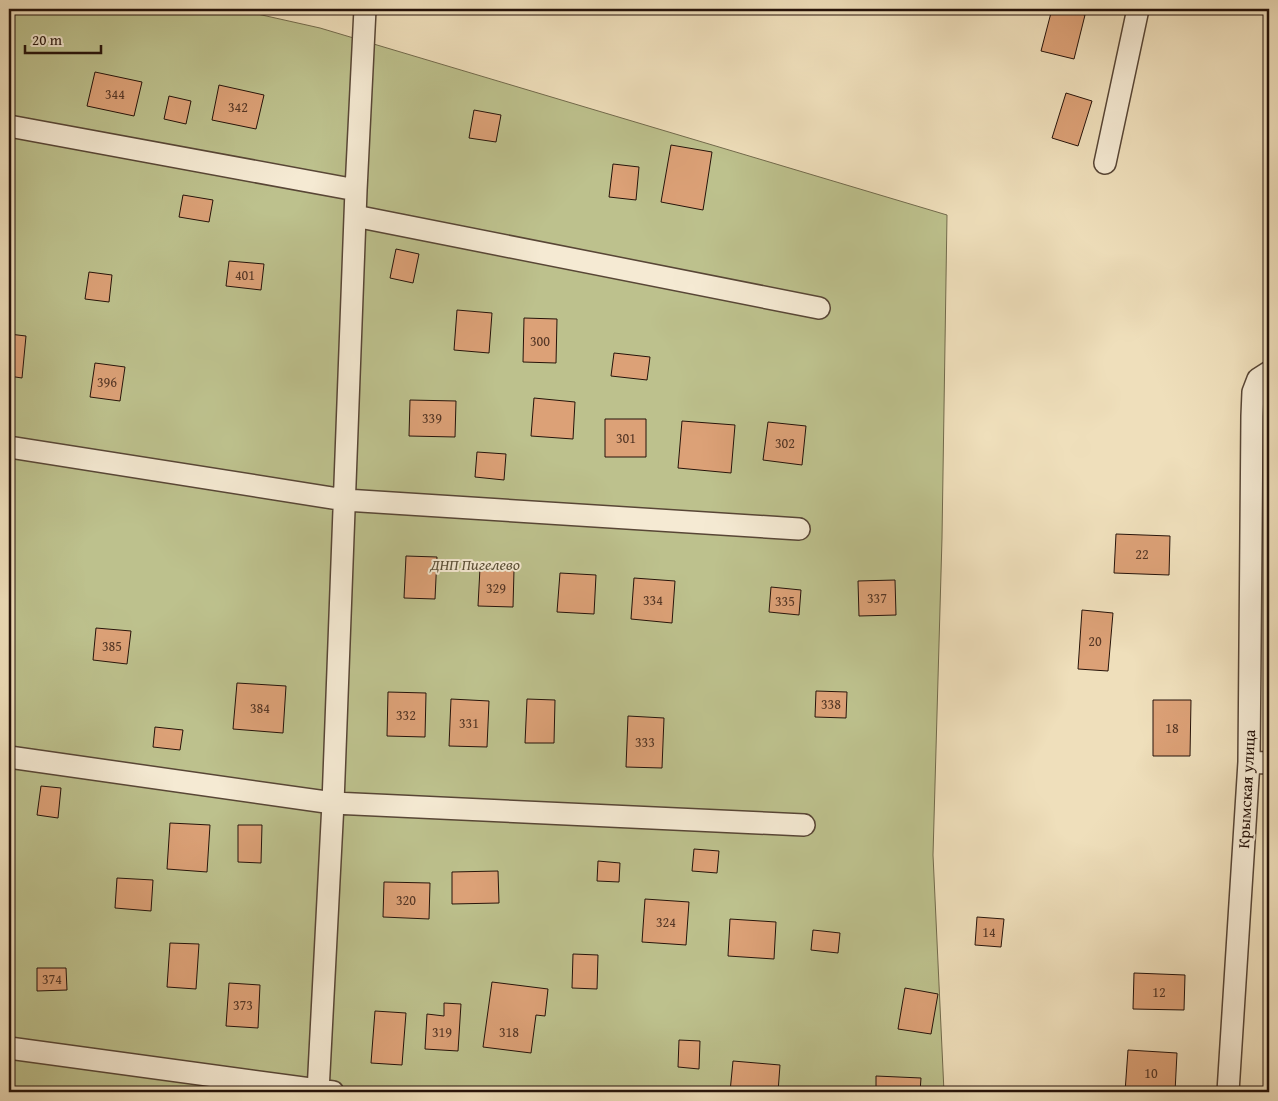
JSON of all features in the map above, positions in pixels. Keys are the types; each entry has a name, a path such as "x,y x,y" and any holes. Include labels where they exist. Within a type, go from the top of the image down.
{"street":[{"path":"9,1048 323,1092 356,190 365,9"},
{"path":"1105,163 1138,9"},
{"path":"9,126 356,190"},
{"path":"355,216 819,308"},
{"name":"Крымская улица","path":"1228,1092 1259,762 1253,392 1258,379 1269,372"},
{"path":"9,447 344,500 799,528"},
{"path":"9,757 333,802 804,825"}],"green space":[{"name":"ДНП Пигелево","path":"9,9 235,9 320,28 947,215 942,538 933,855 944,1092 9,1092"}],"building":[{"path":"1052,9 1085,15 1074,59 1041,51"},
{"path":"95,72 142,82 134,116 87,106"},
{"path":"219,85 264,95 256,129 212,120"},
{"path":"1066,93 1092,101 1078,146 1052,138"},
{"path":"169,96 191,101 186,124 164,119"},
{"path":"474,110 501,115 496,142 469,138"},
{"path":"671,145 712,152 703,210 661,202"},
{"path":"613,164 639,167 636,200 609,197"},
{"path":"183,195 213,200 209,222 179,217"},
{"path":"396,249 419,254 413,283 390,278"},
{"path":"229,261 264,264 261,290 226,286"},
{"path":"89,272 112,275 109,302 85,299"},
{"path":"457,310 492,313 489,353 454,350"},
{"path":"524,318 557,319 556,363 523,362"},
{"path":"9,334 26,336 22,378 9,376"},
{"path":"614,353 650,357 647,380 611,376"},
{"path":"95,363 125,367 120,401 90,397"},
{"path":"534,398 575,402 573,439 531,436"},
{"path":"410,400 456,401 455,437 409,436"},
{"path":"605,419 646,419 646,457 605,457"},
{"path":"682,421 735,425 731,473 678,468"},
{"path":"768,422 806,426 802,465 763,460"},
{"path":"477,452 506,454 504,480 475,477"},
{"path":"1116,534 1170,536 1169,575 1114,573"},
{"path":"406,556 437,557 435,599 404,598"},
{"path":"480,568 514,570 513,607 478,606"},
{"path":"560,573 596,575 594,614 557,612"},
{"path":"634,578 675,581 672,623 631,619"},
{"path":"895,580 896,615 859,616 858,581"},
{"path":"771,587 801,590 799,615 769,612"},
{"path":"1082,610 1113,613 1108,671 1078,669"},
{"path":"96,628 131,631 127,664 93,660"},
{"path":"237,683 286,686 283,733 233,729"},
{"path":"816,691 847,692 846,718 815,717"},
{"path":"388,692 426,693 425,737 387,736"},
{"path":"451,699 489,701 487,747 449,746"},
{"path":"527,699 555,700 554,743 525,743"},
{"path":"1153,700 1191,700 1190,756 1153,756"},
{"path":"628,716 664,718 662,768 626,767"},
{"path":"155,727 183,730 180,750 153,747"},
{"path":"41,786 61,788 58,818 37,815"},
{"path":"170,823 210,825 207,872 167,869"},
{"path":"238,825 262,825 261,863 238,862"},
{"path":"694,849 719,851 717,873 692,871"},
{"path":"598,861 620,863 619,882 597,881"},
{"path":"498,871 499,903 452,904 452,872"},
{"path":"117,878 153,880 151,911 115,908"},
{"path":"384,882 430,883 429,919 383,917"},
{"path":"645,899 689,902 686,945 642,942"},
{"path":"977,917 1004,919 1001,947 975,945"},
{"path":"730,919 776,922 774,959 728,956"},
{"path":"9,927 12,928 11,970 9,970"},
{"path":"813,930 840,933 838,953 811,950"},
{"path":"170,943 199,944 196,989 167,987"},
{"path":"1266,943 1269,943 1269,965 1266,965"},
{"path":"573,954 598,955 597,989 572,988"},
{"path":"37,968 66,968 67,990 37,991"},
{"path":"1134,973 1185,975 1184,1010 1133,1009"},
{"path":"492,982 548,989 545,1016 536,1015 531,1053 483,1047"},
{"path":"229,983 260,985 258,1028 226,1026"},
{"path":"905,988 938,994 931,1034 898,1029"},
{"path":"444,1003 461,1004 458,1051 425,1049 427,1014 444,1016"},
{"path":"375,1011 406,1013 402,1065 371,1063"},
{"path":"679,1040 700,1041 699,1069 678,1067"},
{"path":"1128,1050 1177,1053 1175,1092 1125,1092"},
{"path":"733,1061 780,1065 778,1092 730,1092"},
{"path":"876,1076 921,1078 920,1092 876,1092"}]}
